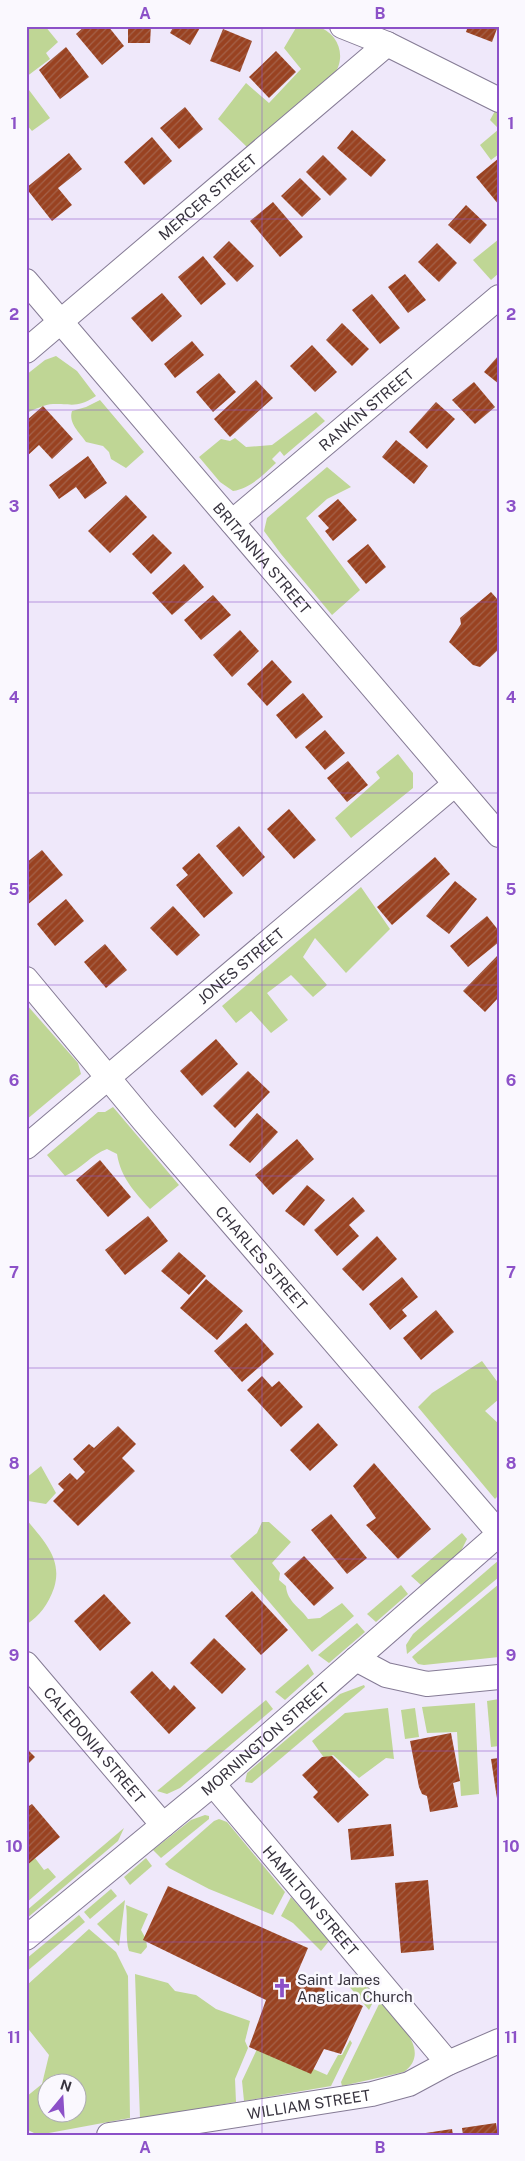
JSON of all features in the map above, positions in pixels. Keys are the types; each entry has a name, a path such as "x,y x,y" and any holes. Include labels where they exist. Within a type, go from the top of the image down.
{"street":[{"path":"342,26 387,44 499,100"},
{"name":"MERCER STREET","path":"26,351 387,44"},
{"name":"BRITANNIA STREET","path":"26,281 499,835"},
{"name":"RANKIN STREET","path":"232,522 499,297"},
{"name":"JONES STREET","path":"26,1147 455,784"},
{"name":"CHARLES STREET","path":"26,979 499,1534"},
{"name":"MORNINGTON STREET","path":"26,1938 212,1784 499,1534"},
{"path":"356,1659 386,1675 427,1684 499,1677"},
{"name":"CALEDONIA STREET","path":"26,1664 163,1825"},
{"name":"HAMILTON STREET","path":"212,1784 448,2063"},
{"name":"WILLIAM STREET","path":"109,2135 372,2094 409,2084 448,2063 499,2041"}],"green space":[{"path":"29,26 45,26 58,42 46,53 50,59 26,77 26,29"},
{"path":"297,26 316,26 331,34 339,47 340,62 333,76 247,147 218,119 246,83 269,103 301,69 284,48"},
{"path":"26,86 50,118 32,131 26,124"},
{"path":"495,111 499,114 499,129 490,120"},
{"path":"499,129 499,154 491,160 480,145"},
{"path":"499,239 499,273 491,280 473,260"},
{"path":"56,356 77,371 96,396 80,404 50,404 26,413 26,375 45,360"},
{"path":"100,400 144,452 126,468 111,459 109,452 103,446 86,442 73,424 72,411"},
{"path":"316,412 325,421 284,456 280,451 272,459 276,463 245,487 233,491 220,482 199,457 221,439 230,441 235,438 246,447 272,445"},
{"path":"327,467 351,487 327,499 306,518 360,590 332,615 264,531 267,518"},
{"path":"398,754 413,773 413,788 351,838 335,818 380,778 376,772"},
{"path":"361,887 390,929 346,973 315,938 303,957 327,985 313,997 291,975 267,993 288,1020 271,1033 251,1011 236,1023 222,1006"},
{"path":"26,1004 78,1063 81,1074 26,1120"},
{"path":"113,1107 179,1185 150,1209 125,1177 117,1154 107,1149 65,1176 47,1155 98,1112 105,1112"},
{"path":"482,1361 499,1384 499,1399 485,1411 499,1424 499,1495 495,1499 418,1407 432,1393"},
{"path":"41,1466 56,1493 46,1504 28,1501 26,1504 26,1478"},
{"path":"26,1519 50,1551 56,1568 56,1578 54,1588 46,1605 26,1625"},
{"path":"262,1522 269,1522 291,1542 272,1563 280,1573 279,1580 286,1586 291,1600 308,1619 320,1618 342,1603 354,1616 312,1652 230,1556 257,1533"},
{"path":"462,1533 467,1539 461,1551 421,1585 411,1576"},
{"path":"499,1560 499,1577 407,1654 406,1645 413,1634"},
{"path":"499,1584 499,1657 424,1665 418,1664 412,1657 414,1655"},
{"path":"401,1585 408,1594 376,1622 367,1614"},
{"path":"357,1623 365,1632 329,1663 318,1655"},
{"path":"308,1664 314,1674 285,1700 275,1692"},
{"path":"364,1685 365,1687 252,1783 245,1782 247,1773 340,1694"},
{"path":"499,1699 499,1746 491,1747 487,1701"},
{"path":"266,1700 273,1709 180,1788 167,1794 157,1791"},
{"path":"475,1703 479,1794 461,1796 457,1732 427,1733 422,1707"},
{"path":"388,1708 394,1759 386,1758 359,1778 333,1755 325,1759 312,1741 345,1713"},
{"path":"415,1708 419,1737 405,1739 401,1710"},
{"path":"205,1815 209,1816 209,1819 161,1858 153,1850 191,1820"},
{"path":"219,1819 227,1822 285,1892 273,1915 209,1889 169,1868 165,1864 214,1821"},
{"path":"124,1828 118,1841 26,1919 26,1911"},
{"path":"35,1858 44,1870 48,1868 56,1877 26,1903 26,1865"},
{"path":"146,1858 152,1866 130,1885 124,1877"},
{"path":"111,1889 117,1896 90,1919 84,1912"},
{"path":"291,1897 329,1941 321,1951 293,1923 281,1916"},
{"path":"125,1900 119,1946 97,1924"},
{"path":"126,1905 148,1914 141,1930 146,1939 147,1947 141,1954 129,1951"},
{"path":"79,1915 85,1922 26,1972 26,1959"},
{"path":"89,1929 116,1952 128,1976 130,2118 38,2135 26,2129 26,2097 38,2087 38,2124 88,2124 88,2074 44,2074 49,2055 26,2026 26,1986"},
{"path":"135,1974 168,1983 175,1991 196,1995 216,2009 250,2021 245,2041 248,2048 235,2079 236,2102 140,2119"},
{"path":"356,1974 376,1996 369,2010 348,1985 352,1976"},
{"path":"380,2002 409,2036 415,2054 412,2063 404,2072 342,2086 341,2082"},
{"path":"350,2040 352,2043 331,2086 244,2101 242,2081 259,2045 327,2075 338,2055 342,2055"}],"building":[{"path":"85,26 108,26 124,46 102,65 76,34"},
{"path":"128,26 151,26 150,43 128,43"},
{"path":"174,26 201,26 190,45 170,33"},
{"path":"468,26 498,26 492,42 466,32"},
{"path":"223,29 252,41 240,72 210,61"},
{"path":"66,47 89,77 60,99 39,70"},
{"path":"276,51 296,72 269,98 249,77"},
{"path":"185,107 203,129 179,149 160,128"},
{"path":"352,130 386,160 371,177 337,148"},
{"path":"152,137 172,161 144,185 124,162"},
{"path":"69,153 82,169 58,188 72,205 52,221 26,188"},
{"path":"323,155 347,179 330,196 306,172"},
{"path":"499,158 499,205 476,177"},
{"path":"300,178 321,199 302,217 281,196"},
{"path":"273,202 303,237 280,257 250,221"},
{"path":"466,205 487,225 470,244 448,225"},
{"path":"229,241 254,266 237,282 213,257"},
{"path":"437,243 457,263 439,282 418,262"},
{"path":"203,256 226,284 201,305 178,277"},
{"path":"405,274 426,300 408,313 388,287"},
{"path":"162,293 182,316 152,342 131,318"},
{"path":"372,294 400,328 380,344 352,310"},
{"path":"342,323 369,349 352,366 326,340"},
{"path":"192,341 204,355 175,378 164,364"},
{"path":"312,345 337,372 315,392 290,366"},
{"path":"499,355 499,384 484,372"},
{"path":"219,373 236,392 213,412 196,392"},
{"path":"256,380 273,398 230,437 214,419"},
{"path":"474,382 495,407 475,424 452,400"},
{"path":"436,402 455,419 427,449 409,432"},
{"path":"43,406 73,439 52,459 39,445 26,457 26,421"},
{"path":"396,440 428,466 414,484 382,457"},
{"path":"88,456 107,483 85,499 76,487 59,499 49,485"},
{"path":"126,495 147,517 110,553 88,531"},
{"path":"338,499 357,520 333,541 325,531 329,528 318,516"},
{"path":"153,534 172,553 151,574 132,554"},
{"path":"368,544 386,567 366,584 347,561"},
{"path":"184,564 204,587 172,615 152,593"},
{"path":"491,592 499,601 499,649 480,667 473,665 449,642 461,624 460,618"},
{"path":"213,595 231,615 201,640 184,620"},
{"path":"240,630 259,651 232,677 213,655"},
{"path":"272,660 292,682 267,706 247,684"},
{"path":"303,693 323,717 296,739 276,715"},
{"path":"325,730 345,753 325,770 305,747"},
{"path":"348,761 368,785 347,802 327,778"},
{"path":"289,809 316,840 294,859 267,829"},
{"path":"239,826 265,857 243,877 216,846"},
{"path":"42,850 63,875 26,906 26,863"},
{"path":"199,853 233,893 204,918 176,885 188,875 182,868"},
{"path":"435,857 450,874 392,925 377,907"},
{"path":"455,881 477,899 449,934 426,916"},
{"path":"66,899 84,921 55,946 37,924"},
{"path":"173,906 200,935 177,956 150,928"},
{"path":"487,916 499,931 499,942 468,967 450,946"},
{"path":"105,944 127,970 106,988 84,962"},
{"path":"499,954 499,997 485,1012 463,991"},
{"path":"216,1039 238,1064 202,1096 180,1071"},
{"path":"248,1071 270,1092 235,1128 213,1106"},
{"path":"257,1113 278,1132 250,1163 229,1145"},
{"path":"297,1139 314,1159 273,1195 255,1175"},
{"path":"100,1160 131,1197 108,1217 76,1180"},
{"path":"307,1185 325,1200 304,1226 285,1211"},
{"path":"353,1197 365,1211 349,1225 359,1236 337,1256 314,1230"},
{"path":"148,1216 168,1241 125,1275 105,1250"},
{"path":"377,1236 397,1259 363,1291 342,1269"},
{"path":"179,1252 206,1276 189,1295 161,1271"},
{"path":"402,1277 418,1297 402,1310 407,1316 390,1330 369,1304"},
{"path":"206,1279 243,1311 217,1340 180,1308"},
{"path":"436,1310 454,1332 421,1360 403,1338"},
{"path":"246,1323 274,1354 242,1382 214,1351"},
{"path":"262,1376 272,1387 279,1381 303,1407 281,1427 247,1390"},
{"path":"318,1423 338,1445 310,1471 290,1450"},
{"path":"118,1426 136,1444 122,1458 135,1471 78,1526 53,1501 64,1490 58,1484 70,1473 77,1480 85,1472 73,1459 89,1444 94,1448"},
{"path":"374,1463 431,1529 398,1559 366,1525 376,1518 353,1486"},
{"path":"331,1514 367,1558 347,1574 311,1530"},
{"path":"304,1556 334,1588 314,1606 284,1574"},
{"path":"252,1591 288,1630 261,1655 225,1616"},
{"path":"104,1594 131,1623 100,1651 74,1621"},
{"path":"214,1638 246,1669 222,1694 190,1663"},
{"path":"152,1671 170,1690 174,1685 196,1708 169,1734 130,1692"},
{"path":"451,1733 460,1781 453,1783 458,1807 430,1812 427,1796 422,1794 419,1787 410,1741"},
{"path":"26,1748 35,1757 26,1766"},
{"path":"332,1756 369,1795 338,1823 313,1797 318,1792 302,1775 322,1757"},
{"path":"499,1758 499,1805 498,1805 491,1759"},
{"path":"32,1804 60,1837 26,1866 26,1808"},
{"path":"391,1824 394,1856 351,1860 348,1829"},
{"path":"428,1880 434,1950 401,1953 395,1883"},
{"name":"Saint James Anglican Church","path":"168,1886 308,1948 296,1976 363,2006 341,2054 324,2049 311,2074 249,2047 266,2000 143,1940"},
{"path":"496,2123 498,2135 463,2135 462,2128"},
{"path":"452,2129 453,2135 419,2135 419,2134"}],"place":[{"name":"Saint James Anglican Church","path":"282,1988"}]}
